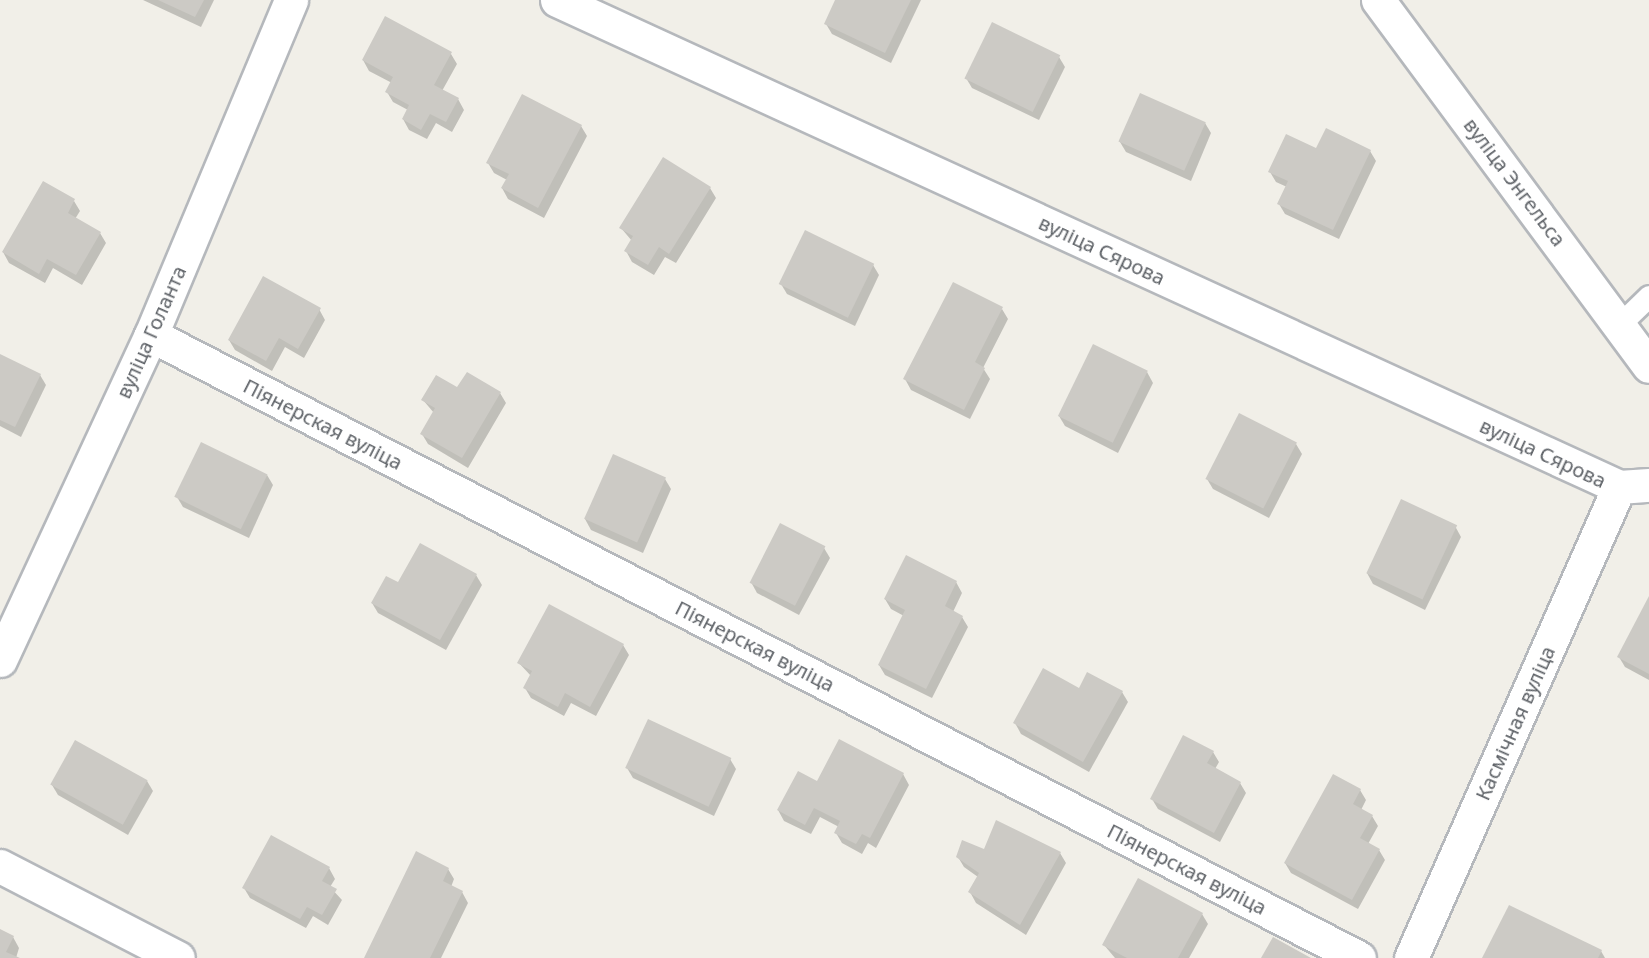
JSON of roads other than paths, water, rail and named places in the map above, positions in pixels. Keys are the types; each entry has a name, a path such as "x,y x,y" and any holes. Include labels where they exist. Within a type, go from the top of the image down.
{"street":[{"name":"вуліца Голанта","path":"0,660 152,335 291,0"},
{"name":"вуліца Сярова","path":"557,0 1634,486"},
{"name":"вуліца Энгельса","path":"1378,0 1620,323 1649,366"},
{"name":"Піянерская вуліца","path":"152,335 1359,958"},
{"name":"Касмічная вуліца","path":"1411,958 1634,486"},
{"path":"0,866 178,958"}],"lane":[{"path":"1620,323 1649,296"}]}
